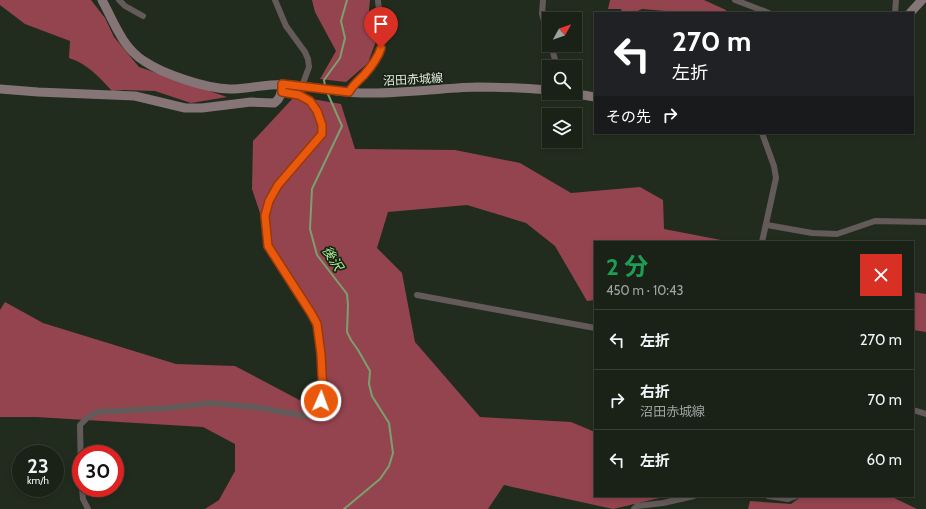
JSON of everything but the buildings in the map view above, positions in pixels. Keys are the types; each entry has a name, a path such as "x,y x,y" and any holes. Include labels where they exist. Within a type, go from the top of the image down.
{"main road":[{"name":"沼田赤城線","path":"102,0 126,45 144,61 158,69 215,88 282,88 302,86 336,91 366,93 477,87 542,90"},
{"path":"911,12 922,0"},
{"path":"0,89 134,96 186,108 202,108 240,103 274,103 279,99 282,88"},
{"path":"582,95 594,97"}],"street":[{"path":"119,0 125,6 143,16"},
{"path":"275,0 286,26 305,52 308,59 308,67 302,86"},
{"path":"349,92 375,61 381,48 383,41 378,0"},
{"path":"542,12 543,0"},
{"path":"735,0 767,12"},
{"path":"894,12 896,0"},
{"path":"80,445 80,425 87,418 97,412 169,408 211,402 254,407 306,416 314,413 321,401 323,393 321,354 317,324 268,246 265,216 269,201 278,185 322,134 322,125 317,111 310,101 282,88"},
{"path":"762,134 774,166 776,178 762,241"},
{"path":"767,225 812,233 836,234 875,221 926,222"},
{"path":"417,295 594,328"},
{"path":"914,410 926,414"},
{"path":"83,497 88,509"},
{"path":"634,509 637,506 663,503 690,497"},
{"path":"775,497 788,499 793,497"}],"shaded area":[{"path":"0,0 91,0 105,18 114,37 139,67 227,97 191,103 155,91 112,91 88,67 69,58 70,41 25,24 0,5"},
{"path":"312,0 370,0 369,10 376,41 368,63 346,82 320,79 336,51 315,12"},
{"path":"610,0 704,0 726,10 726,12 677,12 642,9 635,12 622,12 621,9 608,9"},
{"path":"295,96 341,104 355,149 455,150 520,163 571,193 640,187 663,200 664,229 721,240 594,241 594,300 587,301 555,246 526,223 467,205 388,212 377,248 402,273 415,342 480,417 571,422 594,432 594,497 664,497 613,509 504,485 488,509 205,509 219,500 235,471 235,444 203,427 36,417 0,417 0,310 5,302 43,323 176,364 235,366 322,412 328,388 320,324 307,300 271,246 252,189 253,141"},
{"path":"914,292 926,294 926,332 914,330"},
{"path":"801,497 892,497 917,509 748,509 750,501 791,504"}],"waterway":[{"name":"後沢","path":"325,86 324,80 340,58 345,38 341,21 347,0"},
{"name":"後沢","path":"327,92 342,126 312,189 310,229 317,255 347,294 347,332 370,371 369,384 372,396 389,423 393,453 389,466 380,479 344,509"}],"route":[{"path":"321,401 323,393 321,354 317,324 268,246 265,216 269,201 278,185 322,134 322,125 317,111 310,101 299,95 282,92 282,84 349,92 375,61 381,48"}]}
